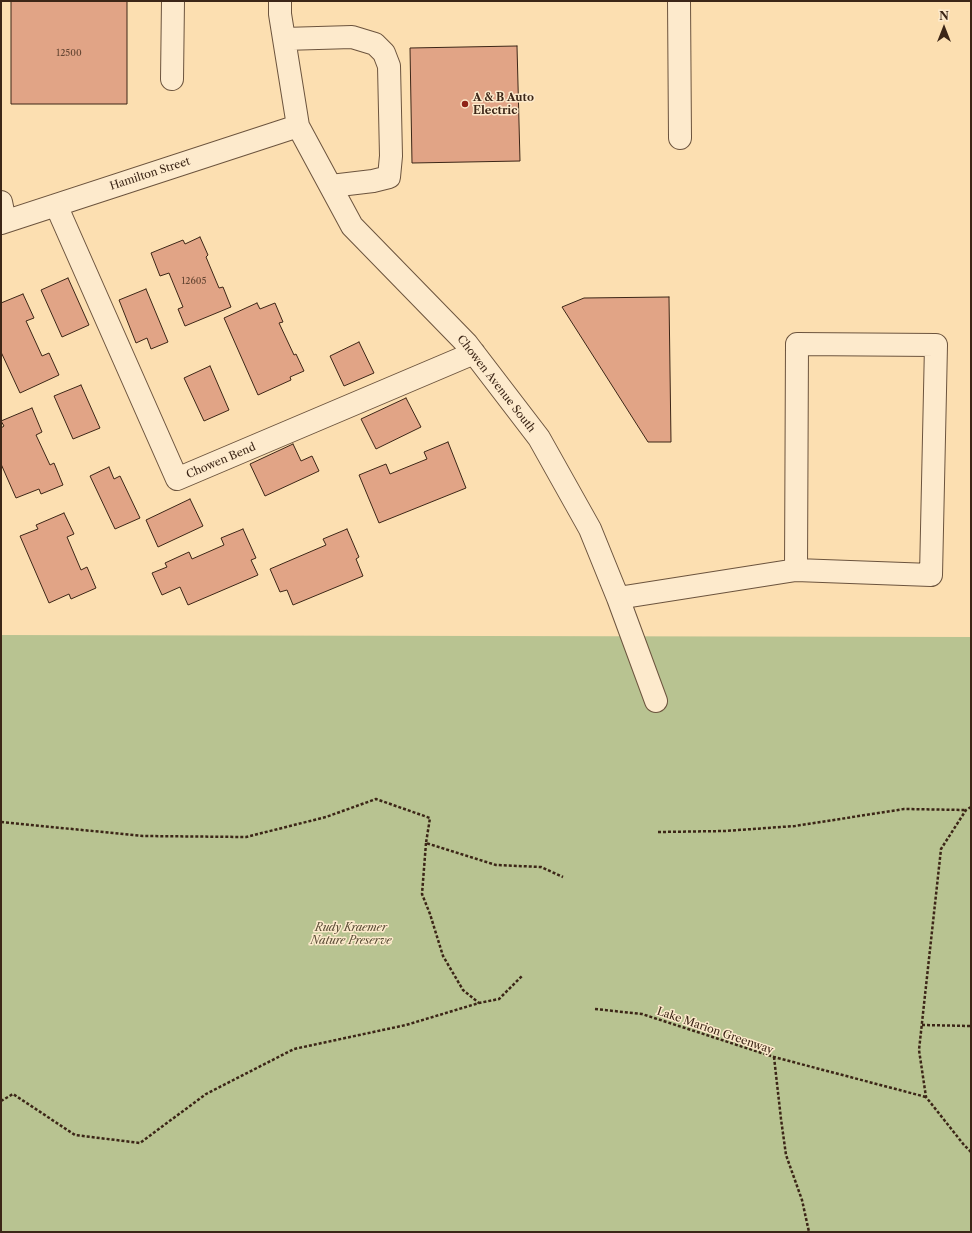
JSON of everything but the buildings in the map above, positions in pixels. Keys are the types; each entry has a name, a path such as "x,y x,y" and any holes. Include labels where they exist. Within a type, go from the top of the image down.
{"street":[{"path":"172,79 173,1"},
{"name":"Chowen Avenue South","path":"280,1 280,14 298,126 352,226 467,344 539,438 590,529 618,598 656,701"},
{"path":"679,1 680,138"},
{"path":"284,39 352,37 375,44 384,53 389,66 391,156 389,177 373,181 331,186"},
{"name":"Hamilton Street","path":"2,215 56,205 298,126"},
{"name":"Chowen Bend","path":"56,205 177,479 474,353"},
{"path":"618,598 796,570 931,575 936,345 797,344 796,570"}],"path":[{"path":"1,822 143,836 246,837 326,817 376,799 430,818 426,843 422,894 443,956 463,990 479,1003"},
{"path":"971,807 966,810 941,849 919,1050 926,1097 971,1152"},
{"path":"658,832 725,831 795,826 904,809 966,810"},
{"path":"426,843 496,865 541,867 563,877"},
{"path":"1,1101 12,1094 75,1135 140,1143 206,1094 294,1049 406,1026 479,1003 499,999 523,975"},
{"name":"Lake Marion Greenway","path":"594,1009 642,1014 774,1057 786,1155 802,1200 809,1232"},
{"path":"922,1025 971,1026"},
{"path":"774,1057 926,1097"}],"green space":[{"name":"Rudy Kraemer Nature Preserve","path":"1,635 971,637 971,1232 1,1232"}],"place":[{"name":"A & B Auto Electric","path":"465,104"}]}
